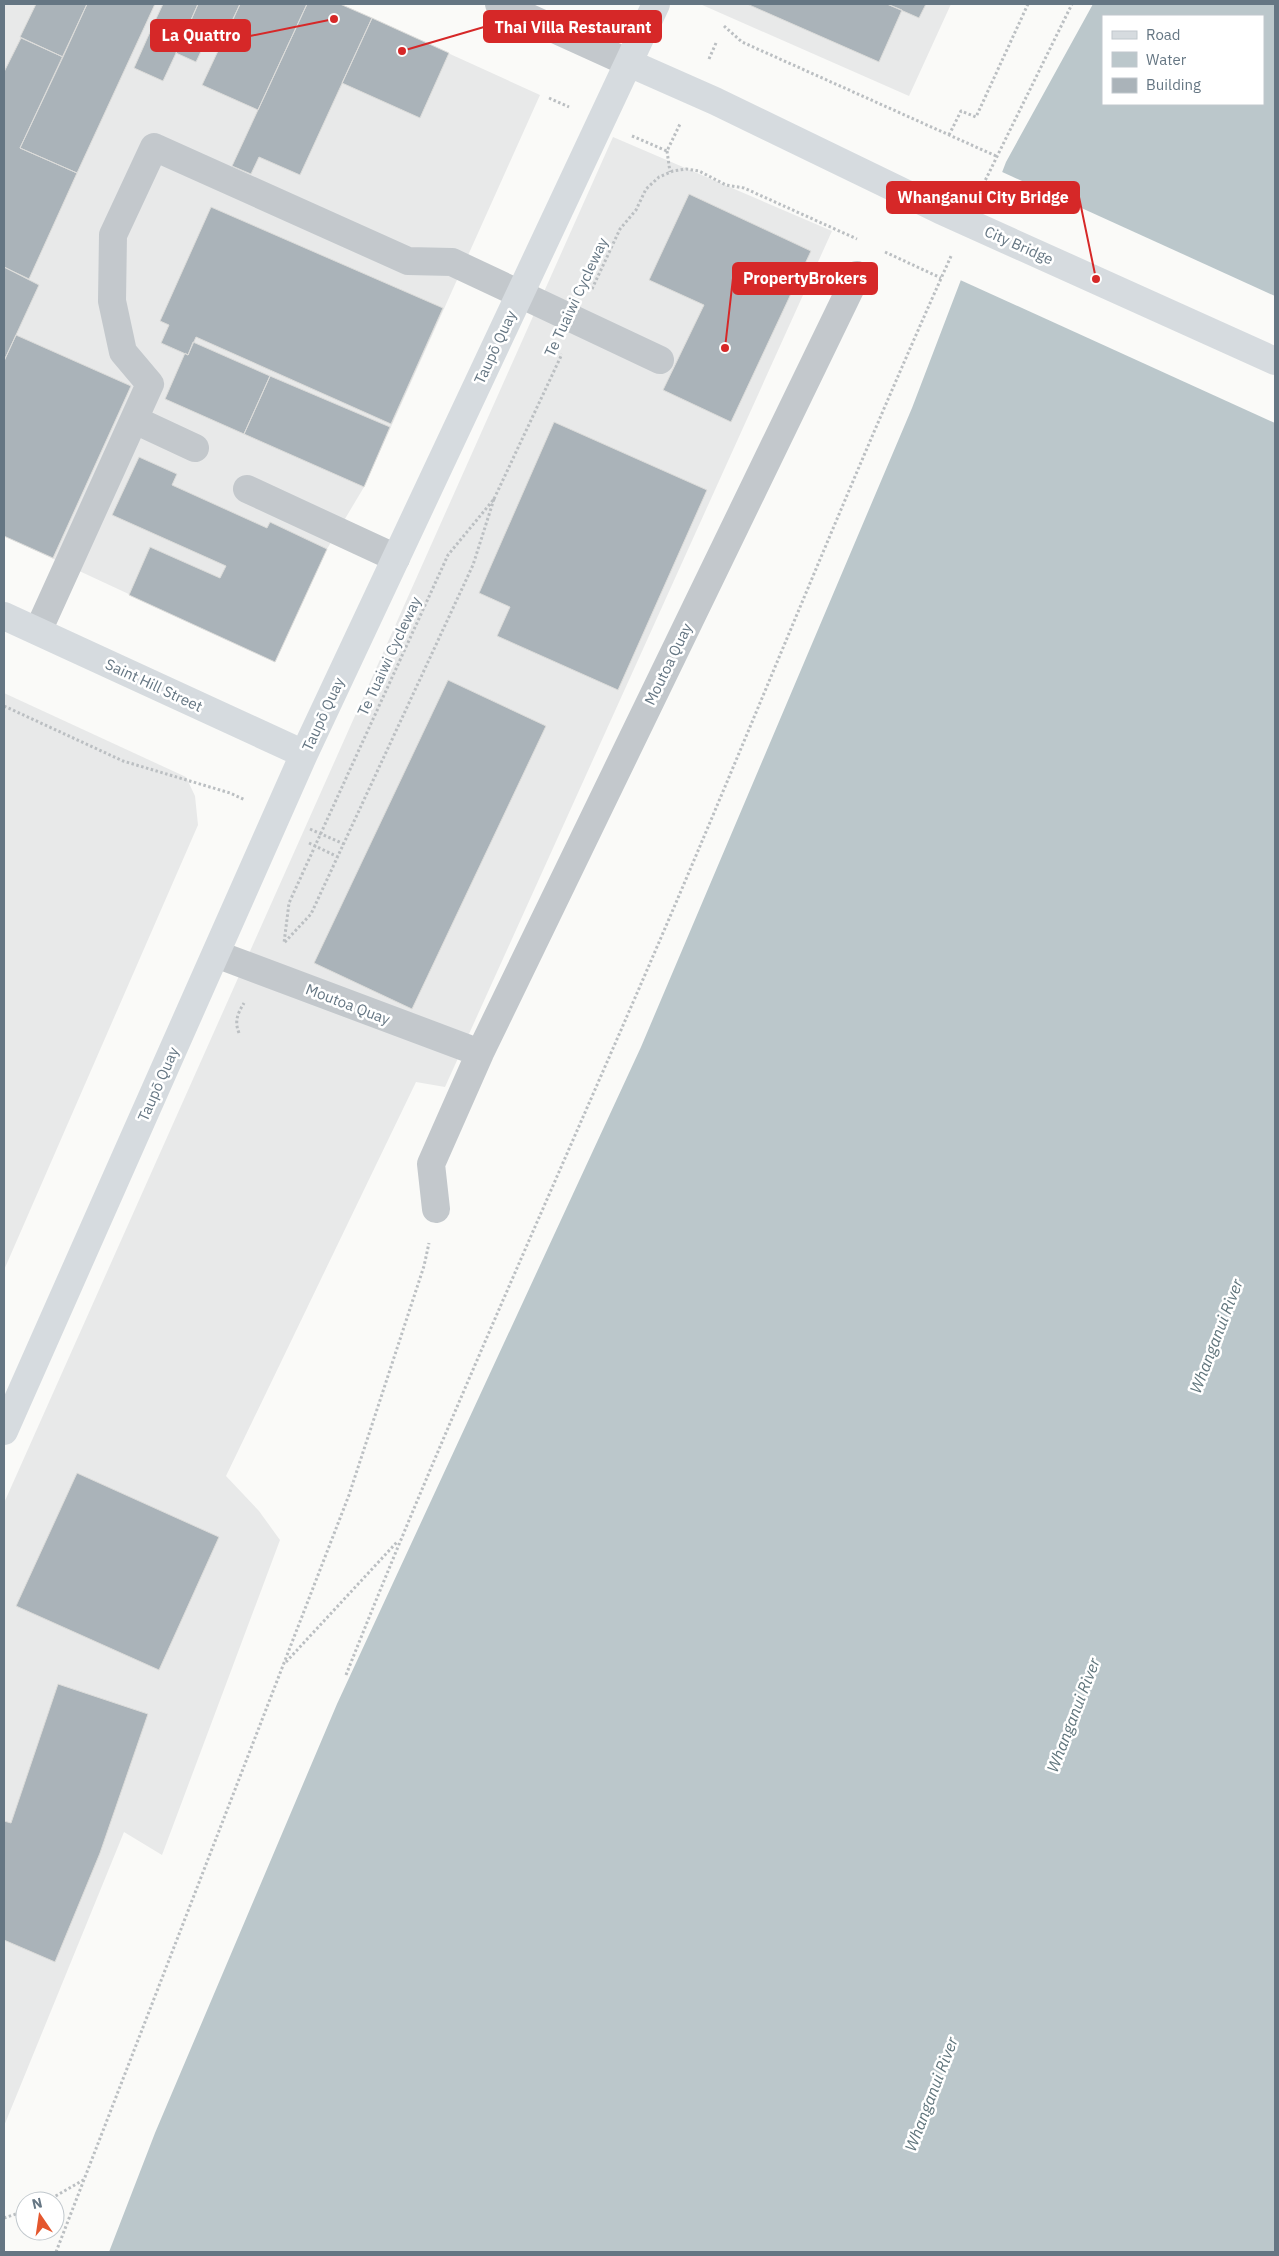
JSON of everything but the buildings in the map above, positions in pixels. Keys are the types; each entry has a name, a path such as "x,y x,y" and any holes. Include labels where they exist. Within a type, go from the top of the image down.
{"main road":[{"name":"Taupō Quay","path":"4,1431 304,754 656,4"},
{"name":"City Bridge","path":"629,64 716,101 940,210 1275,361"},
{"name":"Saint Hill Street","path":"4,616 304,754"}],"street":[{"path":"499,4 629,64"},
{"path":"38,631 150,384 123,352 112,302 112,235 154,147 408,261 452,262 660,360"},
{"name":"Moutoa Quay","path":"436,1209 431,1164 480,1053 856,275"},
{"path":"135,420 195,448"},
{"path":"247,489 396,558"},
{"name":"Moutoa Quay","path":"216,954 480,1053"}],"path":[{"path":"949,136 961,111 976,117 1028,4"},
{"path":"980,191 1072,4"},
{"path":"724,26 742,42 996,156"},
{"path":"670,145 667,152 670,172"},
{"path":"660,149 667,152"},
{"name":"Te Tuaiwi Cycleway","path":"494,499 448,555 289,903 284,944 311,914 473,565 494,499 620,229 636,210 646,189 658,177 670,172 686,169 699,171 726,185 744,188 862,241"},
{"path":"880,250 941,278"},
{"path":"346,1675 400,1540 668,923 826,545 953,252"},
{"path":"4,706 122,760 230,793"},
{"path":"315,831 344,844"},
{"path":"309,843 338,857"},
{"path":"56,2252 349,1495 424,1266 436,1209"},
{"path":"284,1665 400,1540"},
{"path":"64,2191 85,2179"}],"shaded area":[{"path":"4,4 340,4 540,95 364,487 327,549 275,662 4,536"},
{"path":"700,4 951,4 909,96"},
{"path":"613,137 832,231 445,1087 416,1082 226,1476 259,1511 280,1540 162,1855 124,1832 4,2126 4,1503"},
{"path":"4,693 186,777 195,796 198,825 4,1270"}],"water":[{"name":"Whanganui River","path":"1093,4 1275,4 1275,2252 109,2252 155,2133 337,1704 641,1047 912,408 1006,162"}],"pier":[{"path":"1000,171 1275,296 1275,423 958,279"}],"place":[{"name":"La Quattro","path":"334,19"},
{"name":"Thai Villa Restaurant","path":"402,51"},
{"name":"Whanganui City Bridge","path":"1096,279"},
{"name":"PropertyBrokers","path":"725,348"}]}
